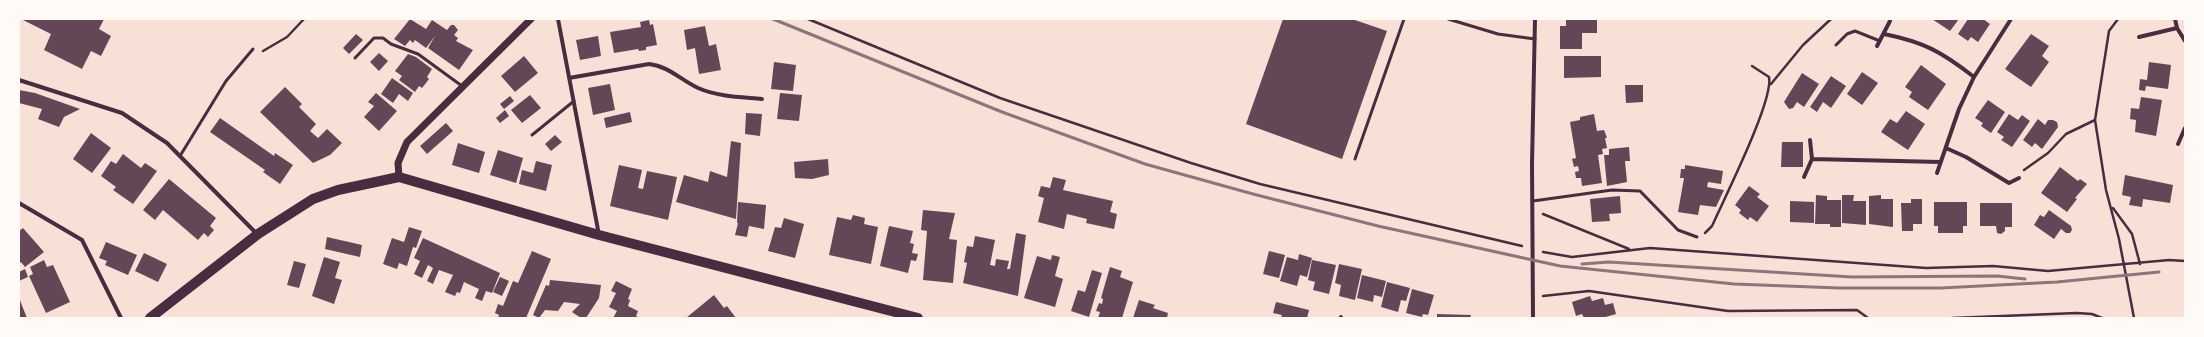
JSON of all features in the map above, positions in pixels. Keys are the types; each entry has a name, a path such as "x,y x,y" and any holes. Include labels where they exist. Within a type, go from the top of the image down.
{"main road":[{"path":"150,318 258,234 313,200 338,190 399,177 600,235 912,317"}],"street":[{"path":"399,177 398,163 407,142 531,19"},
{"path":"558,19 600,235"},
{"path":"1533,318 1534,296 1532,215 1535,19"},
{"path":"1937,173 1959,109 1974,77 2011,19"},
{"path":"2175,19 2177,28 2185,41"},
{"path":"1877,46 1890,21"},
{"path":"2140,37 2177,28"},
{"path":"1884,34 1908,39 1931,47 1974,77"},
{"path":"569,78 649,64 660,65 697,87 710,92 723,96 762,98"},
{"path":"19,80 122,113 167,143 258,234"},
{"path":"2178,144 2185,128"},
{"path":"1804,177 1812,159 1810,140"},
{"path":"1946,148 1966,157 2009,183 2019,178"},
{"path":"1812,159 1941,162"},
{"path":"19,203 82,240 121,318"}],"lane":[{"path":"1356,159 1404,19"},
{"path":"1448,19 1498,34 1535,39"},
{"path":"1836,45 1848,34 1855,31 1880,41"},
{"path":"355,58 374,38 383,38 391,44 418,54 462,86"},
{"path":"180,156 226,81 253,49"},
{"path":"532,135 574,101"},
{"path":"1533,201 1612,190 1626,189 1640,191 1678,230 1697,237"}],"path":[{"path":"249,54 260,53 287,36 304,19"},
{"path":"808,19 1000,98 1190,163 1260,184 1530,248"},
{"path":"1771,84 1803,46 1831,19"},
{"path":"2118,19 2109,31 2095,120 2106,190 2119,239 2134,318"},
{"path":"1697,237 1704,234 1712,226 1757,126 1770,93 1771,84 1769,78 1765,73 1752,66"},
{"path":"2019,178 2023,170 2048,153 2066,134 2095,120"},
{"path":"2111,206 2132,234 2140,264"},
{"path":"1533,208 1553,220 1630,250"},
{"path":"1537,250 1552,255 1572,257 1650,248 1926,268 1993,266 2048,271 2140,264 2169,260 2185,261"},
{"path":"1534,296 1588,291 1728,311 1857,310 1868,318"},
{"path":"1952,318 2077,313 2092,314 2102,318"}],"building":[{"path":"21,19 104,19 99,29 111,36 101,56 91,51 82,69 44,50 51,34"},
{"path":"410,19 426,29 432,20 447,30 451,25 454,25 458,30 454,35 458,38 456,41 473,50 459,70 428,48 435,36 426,48 415,40 413,43 410,40 405,46 394,39"},
{"path":"1283,19 1352,19 1387,31 1342,159 1246,124"},
{"path":"1566,19 1597,19 1597,33 1582,33 1582,49 1560,49 1560,26 1566,26"},
{"path":"1932,19 1959,19 1950,31"},
{"path":"1968,19 1983,19 1990,24 1978,42 1971,37 1968,41 1958,34"},
{"path":"649,20 650,25 653,24 657,45 646,47 646,50 639,51 638,49 614,53 610,32 641,27 640,22"},
{"path":"705,26 709,46 716,44 721,70 699,74 695,48 687,50 684,30"},
{"path":"356,34 363,40 349,54 343,48"},
{"path":"2031,34 2049,46 2042,56 2049,62 2031,87 2005,69"},
{"path":"598,36 601,56 580,60 576,40"},
{"path":"379,53 388,61 379,71 370,62"},
{"path":"408,54 416,57 432,69 427,77 429,79 422,88 419,86 415,92 399,80 402,76 395,71"},
{"path":"524,56 538,73 515,92 501,76"},
{"path":"1564,56 1601,56 1601,77 1564,78"},
{"path":"774,62 796,65 793,91 771,89"},
{"path":"2149,62 2171,65 2168,89 2146,86 2145,91 2139,90 2140,79 2147,80"},
{"path":"1921,65 1946,84 1928,110 1909,97 1912,92 1905,87"},
{"path":"1862,72 1878,83 1862,105 1847,94"},
{"path":"1802,73 1819,84 1804,107 1797,102 1793,108 1789,109 1784,102"},
{"path":"1831,76 1846,86 1831,108 1823,102 1817,112 1810,107"},
{"path":"392,78 413,93 408,101 399,94 393,103 381,94"},
{"path":"610,84 615,110 593,115 588,88"},
{"path":"1625,85 1643,85 1643,102 1626,103"},
{"path":"285,87 302,104 299,107 316,124 310,131 318,138 327,129 342,143 330,155 313,163 260,112"},
{"path":"19,90 35,93 80,109 64,117 59,127 38,119 42,109 19,103"},
{"path":"376,93 397,111 379,131 364,117 374,106 368,102"},
{"path":"780,93 802,95 799,121 777,119"},
{"path":"530,95 541,108 522,123 511,110"},
{"path":"510,96 514,101 504,109 500,104"},
{"path":"2141,97 2162,100 2156,136 2135,132 2136,120 2130,119 2131,108 2139,109"},
{"path":"1988,100 2005,112 1991,133 1981,126 1983,123 1975,118"},
{"path":"505,110 509,116 500,123 496,118"},
{"path":"1906,111 1925,124 1908,150 1881,132 1890,119 1897,123"},
{"path":"630,112 632,122 606,128 604,118"},
{"path":"746,113 762,114 760,136 745,134"},
{"path":"1594,114 1597,131 1604,130 1607,138 1605,138 1607,148 1602,149 1603,154 1598,155 1602,183 1582,186 1581,178 1576,178 1575,172 1579,171 1578,166 1574,167 1572,159 1576,158 1570,122 1580,120 1580,117"},
{"path":"2009,114 2018,120 2022,115 2030,121 2012,147 2001,140 2004,137 1997,132"},
{"path":"220,118 274,156 275,153 293,165 280,184 263,172 265,170 210,132"},
{"path":"2038,119 2045,125 2048,120 2053,120 2057,122 2058,127 2042,149 2035,143 2032,147 2023,140"},
{"path":"446,123 453,131 427,154 420,146"},
{"path":"91,133 111,148 92,173 73,159"},
{"path":"555,135 562,142 551,151 545,144"},
{"path":"731,141 741,143 736,219 676,202 684,175 708,182 710,171 727,177"},
{"path":"1782,142 1803,142 1803,167 1781,167"},
{"path":"458,143 485,152 479,173 452,165"},
{"path":"1629,147 1630,161 1625,161 1627,182 1607,186 1604,155 1609,155 1609,149"},
{"path":"498,150 523,158 516,183 490,175"},
{"path":"123,154 141,168 145,163 157,171 133,204 113,190 116,187 101,176 111,161 116,164"},
{"path":"828,159 829,175 812,179 795,178 794,162"},
{"path":"536,161 552,165 546,191 519,184 522,170 533,173"},
{"path":"619,165 642,170 638,188 643,189 647,171 677,177 668,220 610,206"},
{"path":"1685,165 1723,171 1721,184 1708,182 1707,187 1724,190 1716,207 1700,205 1698,215 1678,212 1684,178 1680,178 1681,169 1685,169"},
{"path":"2060,167 2078,181 2080,179 2087,184 2075,198 2077,199 2067,212 2041,193"},
{"path":"2125,175 2173,185 2170,203 2143,199 2142,207 2129,205 2131,197 2122,195"},
{"path":"1053,177 1066,180 1063,190 1113,201 1110,212 1117,214 1114,229 1086,223 1087,219 1067,214 1064,229 1038,222 1044,198 1038,196 1041,186 1050,188"},
{"path":"169,179 216,218 210,226 214,230 208,237 204,233 198,240 163,210 155,220 143,210"},
{"path":"1749,186 1760,194 1757,197 1769,206 1757,222 1750,217 1748,220 1739,213 1741,210 1735,205"},
{"path":"1816,195 1827,196 1827,200 1841,200 1841,227 1830,227 1830,224 1815,224"},
{"path":"1842,195 1854,195 1853,201 1866,201 1866,225 1842,223"},
{"path":"1881,195 1881,199 1893,199 1893,227 1869,224 1869,196"},
{"path":"1620,196 1621,213 1609,214 1610,221 1592,222 1590,199"},
{"path":"1911,199 1922,199 1922,224 1913,224 1913,231 1902,231 1901,203 1911,203"},
{"path":"1790,201 1814,202 1814,223 1790,222"},
{"path":"738,202 766,205 764,229 749,226 747,237 735,235 738,223"},
{"path":"1934,202 1967,202 1967,226 1963,226 1963,233 1938,233 1938,226 1934,226"},
{"path":"1980,203 2012,203 2012,227 2005,227 2005,231 2001,234 1997,233 1996,226 1980,226"},
{"path":"923,210 955,213 949,239 957,240 953,283 923,280 927,231 921,230"},
{"path":"2049,210 2071,226 2072,230 2070,233 2066,233 2061,229 2054,239 2034,225 2040,215 2044,217"},
{"path":"853,215 865,218 864,224 878,227 871,264 829,255 837,217 851,220"},
{"path":"784,218 804,224 795,258 768,251 775,227 781,228"},
{"path":"889,226 913,231 910,243 914,244 912,253 918,254 916,261 911,260 908,273 880,266"},
{"path":"409,227 422,231 416,248 413,247 407,266 399,263 397,269 383,264 392,238 404,242"},
{"path":"23,228 44,252 25,267 21,262 19,264 19,231"},
{"path":"1016,233 1026,235 1018,296 963,283 967,263 964,262 967,246 973,247 975,236 995,240 990,265 995,266 996,259 1009,261 1007,269 1010,269"},
{"path":"327,237 362,245 360,257 325,249"},
{"path":"423,238 500,273 492,293 486,291 482,301 475,298 479,289 464,282 460,293 457,292 455,296 445,292 453,275 439,270 433,284 427,281 433,268 428,265 422,278 414,274 420,261 414,258"},
{"path":"106,242 137,255 128,275 105,265 107,261 99,258"},
{"path":"532,251 551,259 526,318 498,318 499,315 495,313 498,304 503,306 513,281 518,283"},
{"path":"1269,251 1285,255 1279,278 1263,274"},
{"path":"144,253 167,264 158,282 135,271"},
{"path":"1299,254 1312,258 1307,277 1300,275 1297,286 1280,281 1287,257 1298,260"},
{"path":"1052,255 1060,257 1055,276 1063,279 1055,307 1024,298 1037,256 1051,260"},
{"path":"324,257 340,262 335,278 342,280 334,304 312,296"},
{"path":"44,260 47,267 53,265 70,302 46,313 29,276 33,274 30,267"},
{"path":"1312,260 1336,265 1329,294 1313,290 1315,282 1308,280"},
{"path":"294,261 306,264 299,288 287,285"},
{"path":"1339,264 1362,269 1355,300 1339,296 1341,285 1335,283"},
{"path":"1110,267 1122,271 1120,277 1133,282 1122,318 1098,318 1100,312 1096,311 1099,303 1102,304 1103,299 1101,298"},
{"path":"25,269 28,277 19,281 19,272"},
{"path":"1092,270 1102,273 1089,317 1071,311 1078,290 1085,292"},
{"path":"1362,275 1386,281 1382,297 1374,295 1373,302 1357,298"},
{"path":"500,277 509,281 502,296 493,292"},
{"path":"550,280 601,285 599,298 586,318 581,318 572,312 580,304 564,302 558,311 545,310 539,318 533,315 546,285 549,286"},
{"path":"616,281 632,289 628,299 630,300 628,306 638,311 636,316 640,318 613,318 617,311 609,307 616,293 611,291"},
{"path":"1387,282 1410,288 1406,301 1401,300 1398,312 1381,307"},
{"path":"1412,289 1434,295 1428,315 1423,314 1422,317 1406,313"},
{"path":"714,295 724,308 727,306 736,318 686,318"},
{"path":"1590,296 1592,301 1603,298 1605,305 1613,303 1616,314 1602,318 1584,318 1582,314 1576,316 1572,302"},
{"path":"19,298 27,318 19,318"},
{"path":"1139,300 1155,305 1153,308 1168,313 1167,318 1133,318"},
{"path":"1276,302 1309,310 1307,318 1281,318 1282,315 1273,313"},
{"path":"1437,314 1471,315 1470,318 1437,318"}],"railway":[{"path":"773,19 1002,112 1145,164 1253,194 1378,226 1560,266 1734,284 1839,288 1941,288 2057,282 2159,272"},
{"path":"1582,264 1609,262 1852,277 1997,276 2025,279"}]}
